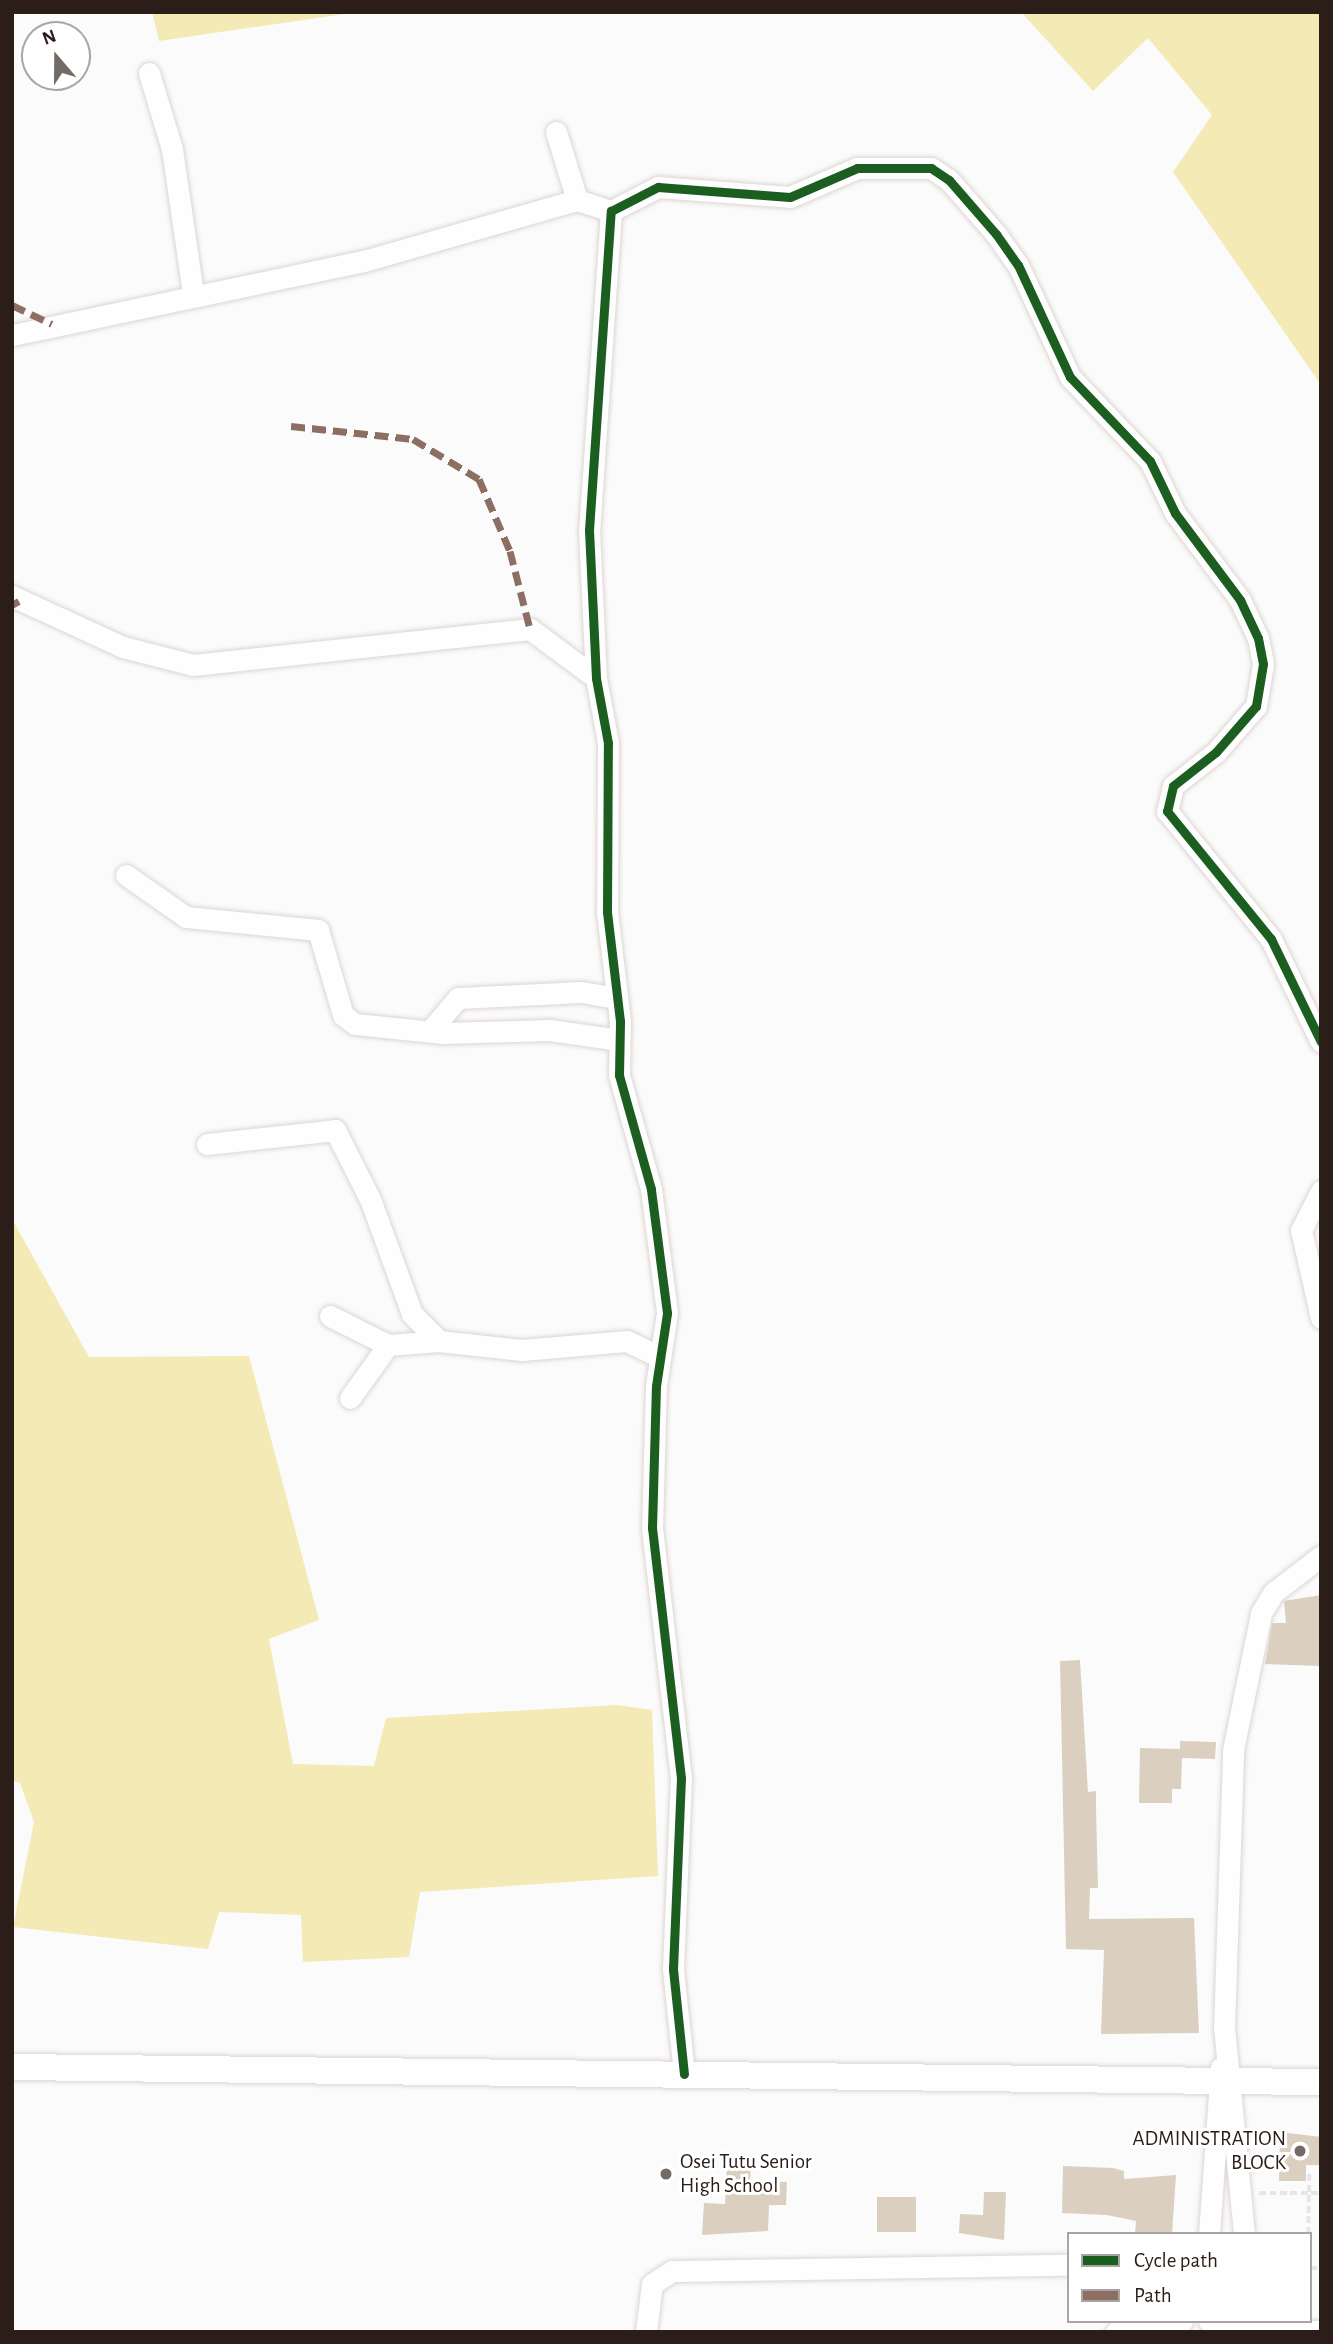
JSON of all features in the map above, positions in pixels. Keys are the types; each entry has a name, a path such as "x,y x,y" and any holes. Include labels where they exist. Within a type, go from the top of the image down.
{"street":[{"path":"149,73 172,149 193,293"},
{"path":"556,132 577,200"},
{"path":"12,335 193,293 364,261 577,200 611,212 658,187 790,197 857,169 931,168 996,234 1018,265 1070,377 1150,461 1175,513 1250,618 1263,664 1256,706 1216,752 1173,786 1167,811 1271,939 1321,1042"},
{"path":"611,212 589,505 596,678 608,743 607,912 619,1040 619,1075 654,1204 667,1313 660,1357 652,1528 681,1778 673,1969 684,2074"},
{"path":"12,596 123,647 193,665 530,629 596,678"},
{"path":"126,875 186,917 318,930 347,1021 430,1031 550,1030 619,1040"},
{"path":"430,1031 458,998 582,992 615,998"},
{"path":"207,1144 335,1130 370,1199 412,1314 439,1340"},
{"path":"1321,1191 1301,1230 1321,1318"},
{"path":"330,1316 388,1345 439,1340 522,1350 627,1341 660,1357"},
{"path":"350,1398 388,1345"},
{"path":"1209,2232 1225,2082 1227,1824 1238,1710 1261,1613 1273,1593 1321,1556"},
{"path":"12,2067 1321,2082"},
{"path":"1225,2082 1244,2232"},
{"path":"646,2332 652,2284 672,2271 1067,2264"},
{"path":"1116,2332 1170,2323"},
{"path":"1250,2323 1258,2330 1321,2331"}],"path":[{"path":"1308,2232 1309,2174"},
{"path":"1241,2193 1321,2193"}],"shaded area":[{"path":"152,12 358,12 159,41"},
{"path":"1021,12 1321,12 1321,385 1173,172 1212,115 1148,38 1093,91"},
{"path":"12,1219 89,1357 249,1356 319,1620 269,1639 293,1764 374,1766 386,1718 617,1705 652,1710 658,1876 420,1892 409,1957 303,1962 301,1915 219,1912 208,1949 13,1927 34,1822 20,1783 12,1780"}],"building":[{"path":"1321,1595 1321,1666 1265,1664 1272,1623 1286,1623 1284,1601"},
{"path":"1080,1660 1088,1792 1096,1791 1098,1888 1090,1888 1089,1919 1194,1918 1199,2033 1101,2034 1104,1950 1066,1949 1060,1661"},
{"path":"1180,1741 1216,1742 1215,1759 1182,1758 1181,1789 1172,1789 1172,1803 1139,1803 1140,1748 1180,1749"},
{"name":"ADMINISTRATION BLOCK","path":"1280,2132 1321,2137 1321,2165 1306,2165 1306,2181 1279,2181"},
{"path":"727,2162 751,2163 750,2181 787,2182 786,2205 769,2205 768,2231 702,2235 704,2203 725,2204"},
{"path":"1063,2166 1113,2168 1124,2171 1124,2179 1176,2175 1172,2232 1135,2232 1136,2221 1107,2215 1062,2213"},
{"path":"984,2192 1006,2192 1004,2240 959,2233 960,2214 983,2215"},
{"path":"877,2197 916,2197 916,2232 877,2232"}],"marked path":[{"path":"12,305 52,324"},
{"path":"291,426 413,439 479,479 510,551 530,629"},
{"path":"12,605 19,601"}],"cycle path":[{"path":"684,2074 673,1969 681,1778 652,1528 656,1386 667,1313 651,1189 619,1075 620,1021 607,912 608,743 596,678 589,530 611,211 658,187 790,197 857,168 931,168 949,180 996,234 1018,265 1070,377 1150,461 1175,513 1240,600 1258,638 1263,664 1256,706 1216,752 1173,786 1167,811 1271,939 1321,1042"}],"place":[{"name":"ADMINISTRATION BLOCK","path":"1300,2151"},
{"name":"Osei Tutu Senior High School","path":"666,2174"}]}
